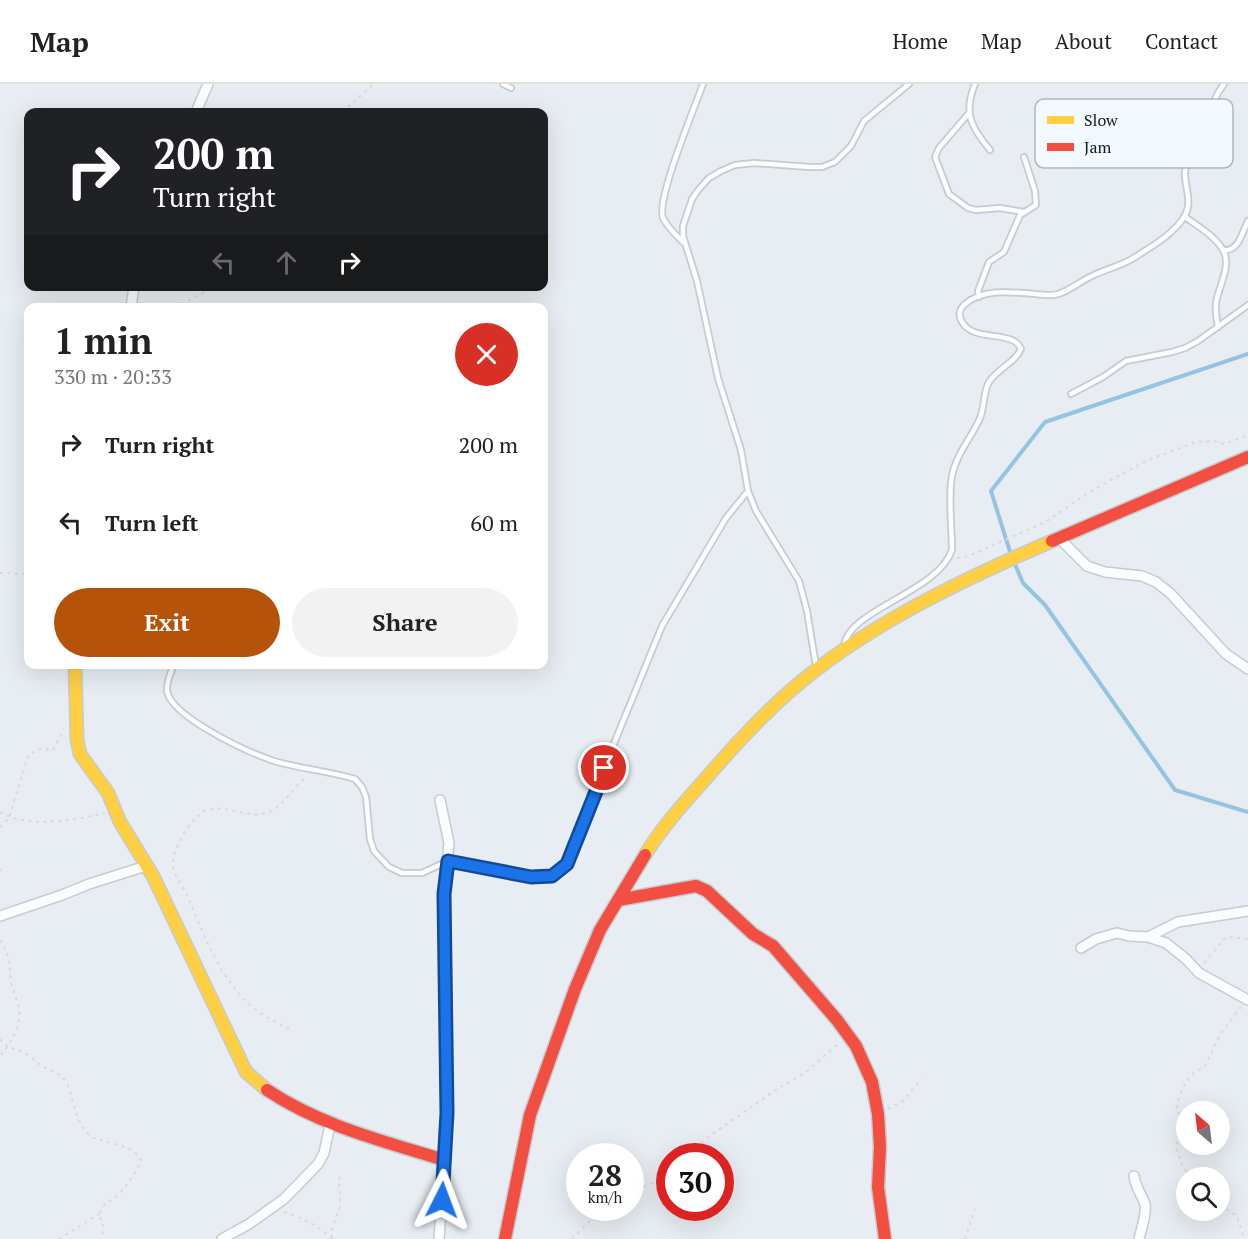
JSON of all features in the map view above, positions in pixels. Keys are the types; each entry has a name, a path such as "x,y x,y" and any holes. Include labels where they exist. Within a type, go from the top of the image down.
{"main road":[{"path":"505,1239 534,1105 575,989 600,930 648,850 672,817 745,733 817,669 843,650 943,591 1059,538 1248,457"},
{"path":"75,669 76,740 80,754 108,793 120,822 153,876 246,1072 260,1087 330,1125 444,1160"},
{"path":"618,900 696,886 707,891 753,934 773,946 849,1036 872,1082 878,1114 880,1147 878,1187 885,1239"}],"street":[{"path":"198,108 208,84"},
{"path":"1059,538 1087,566 1105,572 1142,576 1156,582 1170,593 1220,648 1248,669"},
{"path":"439,1239 447,1113 444,894 449,843 440,800"},
{"path":"0,916 146,866"},
{"path":"1148,937 1178,922 1248,911"},
{"path":"1081,948 1096,939 1117,933 1148,937 1172,947 1199,973 1248,999"},
{"path":"222,1239 249,1224 284,1198 318,1164 324,1153 330,1125"},
{"path":"1134,1176 1136,1188 1145,1204 1138,1239"}],"lane":[{"path":"503,84 511,88"},
{"path":"685,245 669,228 663,217 662,207 703,84"},
{"path":"817,669 807,611 799,581 756,511 748,491 741,450 721,388 697,281 685,245 683,226 696,194 710,178 735,165 754,163 822,167 835,162 851,146 864,120 909,84"},
{"path":"975,84 968,105 970,120 976,133 990,150"},
{"path":"1215,99 1224,84"},
{"path":"969,113 939,148 935,157 949,194 968,208 976,210 1000,208 1024,212"},
{"path":"979,297 978,291 989,262 1004,252 1014,227 1024,212 1036,205 1037,201 1024,157"},
{"path":"843,650 845,639 853,627 923,584 949,559 952,550 950,487 952,474 968,438 980,419 988,385 997,372 1019,354 1021,349 1013,341 974,333 963,324 960,312 963,307 988,294 1056,295 1099,272 1129,261 1173,230 1184,216 1188,207 1186,168"},
{"path":"1184,216 1223,250 1226,259 1216,304 1218,327"},
{"path":"1223,250 1228,251 1235,247 1248,221"},
{"path":"1071,394 1103,377 1126,361 1185,348 1248,305"},
{"path":"172,669 167,692 174,705 182,713 222,738 273,760 356,779 366,797 370,839 374,851 389,867 402,873 422,873 448,861 531,877 552,876 567,864 662,626 726,518 748,491"}],"path":[{"path":"347,108 374,84"},
{"path":"185,303 207,291"},
{"path":"949,559 969,556 1047,521 1089,492 1148,460 1196,442 1213,441 1224,444 1248,435"},
{"path":"0,573 24,574"},
{"path":"0,827 9,818 27,756 38,749 52,750 62,730 76,726"},
{"path":"289,1029 252,1007 234,988 198,925 174,871 173,862 184,837 201,813 212,809 258,815 268,812 281,805 313,770"},
{"path":"0,812 9,818 31,821 68,820 116,811"},
{"path":"1199,973 1201,967 1224,939 1234,937 1248,939"},
{"path":"0,940 10,960 10,976 18,1004 19,1018 18,1026 0,1056"},
{"path":"1183,1167 1176,1148 1182,1119 1177,1109 1178,1100 1190,1076 1205,1066 1221,1033 1248,999"},
{"path":"702,1143 806,1072 834,1046 849,1036"},
{"path":"0,1040 7,1047 28,1055 38,1064 63,1078 76,1113 87,1133 138,1154 141,1160 136,1172 118,1196 104,1203 99,1214 59,1239"},
{"path":"878,1114 903,1101 921,1079"},
{"path":"333,1239 331,1227 340,1204 338,1186 340,1175"},
{"path":"965,1239 975,1209"},
{"path":"1230,1211 1237,1216 1244,1239"},
{"path":"264,1213 282,1212 300,1217 320,1228 333,1239"},
{"path":"99,1214 104,1228 101,1239"},
{"path":"572,1239 590,1221"}],"waterway":[{"path":"1011,555 991,491 1045,422 1248,354"},
{"path":"1014,562 1023,583 1045,605 1175,790 1248,812"}],"traffic: slow":[{"path":"645,855 674,815 733,748 759,720 817,669 844,649 901,614 991,568 1052,541"},
{"path":"75,669 77,740 80,754 108,793 120,822 153,876 246,1072 267,1090"}],"traffic: jam":[{"path":"1052,541 1248,457"},
{"path":"505,1239 530,1115 575,989 600,930 645,855"},
{"path":"618,900 696,886 707,891 753,934 773,946 837,1020 856,1046 872,1082 878,1114 880,1147 878,1187 885,1239"},
{"path":"267,1090 288,1103 331,1123 444,1160"}],"route":[{"path":"442,1200 447,1113 444,894 448,861 531,877 552,876 567,864 604,768"}]}
